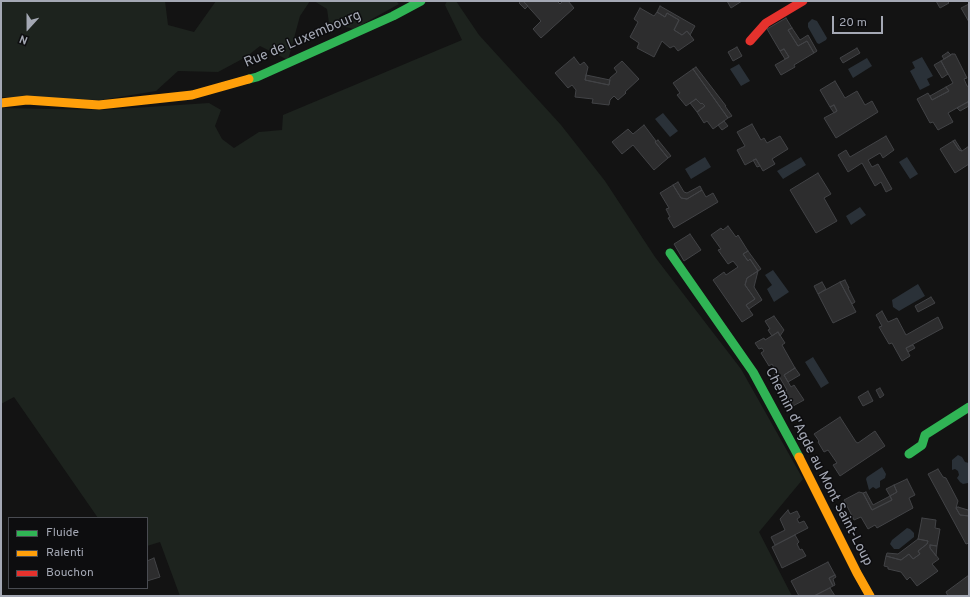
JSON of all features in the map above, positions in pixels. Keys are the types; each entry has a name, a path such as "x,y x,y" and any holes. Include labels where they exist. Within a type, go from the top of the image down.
{"street":[{"name":"Rue de Luxembourg","path":"1,103 27,100 99,105 192,95 258,77 393,16 421,1"},
{"path":"750,41 766,24 804,1"},
{"name":"Chemin d'Agde au Mont Saint-Loup","path":"670,253 754,372 870,596"},
{"path":"909,454 922,445 925,435 969,407"}],"shaded area":[{"path":"1,1 165,1 168,25 194,32 216,1 310,1 300,16 288,60 260,46 246,57 218,72 178,71 156,91 101,100 1,97"},
{"path":"314,1 396,1 399,4 354,29 329,23 327,9"},
{"path":"447,1 456,1 479,35 561,125 605,181 655,257 741,369 803,479 759,532 792,596 180,596 160,542 148,546 148,517 97,517 14,397 1,404 1,108 103,110 209,103 221,110 215,126 222,139 234,148 259,132 282,130 283,115 462,40 445,5"},
{"path":"812,19 817,21 827,38 819,44 808,27 808,23"},
{"path":"922,57 933,76 927,79 930,85 920,90 910,71 915,68 912,62"},
{"path":"867,58 872,66 853,78 848,69"},
{"path":"739,64 750,81 741,86 730,69"},
{"path":"663,113 678,131 670,137 655,119"},
{"path":"705,157 711,167 691,179 685,169"},
{"path":"801,157 806,165 783,179 777,171"},
{"path":"907,157 918,174 910,179 899,162"},
{"path":"860,207 866,215 851,225 846,216"},
{"path":"773,270 789,292 774,302 767,289 772,285 765,275"},
{"path":"918,284 925,296 899,311 893,307 892,300"},
{"path":"813,357 829,383 821,388 805,362"},
{"path":"958,455 962,457 965,462 969,463 969,483 963,484 960,482 957,478 959,475 958,471 955,469 952,470 952,460"},
{"path":"882,467 886,474 885,478 880,481 880,487 876,489 873,487 869,490 866,479 867,477"},
{"path":"907,528 914,533 914,537 899,549 894,549 890,544 892,540"}],"building":[{"path":"521,1 528,6 525,9 519,3"},
{"path":"523,1 557,1 560,4 563,1 568,1 574,8 541,38 533,29 541,21"},
{"path":"727,1 742,1 731,8"},
{"path":"936,1 947,1 949,3 940,8"},
{"path":"969,4 969,22 961,8"},
{"path":"660,6 695,26 690,35 687,31 682,35 674,30 679,20 667,13 665,17 657,12"},
{"path":"640,8 654,16 657,12 665,17 667,13 679,20 674,30 682,35 687,31 694,40 678,51 674,46 670,48 662,41 654,57 637,48 639,43 630,37 638,22 634,19"},
{"path":"786,18 792,28 788,30 798,46 807,41 814,53 781,75 775,65 789,57 784,49 780,51 767,29"},
{"path":"792,28 800,40 808,35 817,51 814,53 807,41 798,46 788,30"},
{"path":"737,47 742,56 733,61 728,52"},
{"path":"857,48 860,53 843,63 840,58"},
{"path":"784,49 789,57 785,59 780,51"},
{"path":"948,52 951,55 944,59 942,56"},
{"path":"952,54 955,54 967,78 964,79 969,87 969,101 948,113 953,122 938,130 933,122 930,123 917,99 928,93 932,100 949,91 946,87 953,83 941,61"},
{"path":"574,57 580,65 584,62 588,67 585,80 609,85 610,78 617,72 614,68 622,61 639,79 618,100 614,96 610,100 609,105 592,103 593,99 575,97 576,90 572,85 568,88 555,73"},
{"path":"941,61 948,74 942,78 934,65"},
{"path":"696,67 732,116 728,118 693,69"},
{"path":"693,69 728,118 713,129 707,121 704,123 697,112 705,106 696,99 686,106 677,95 680,93 673,83"},
{"path":"586,75 610,80 609,85 585,80"},
{"path":"835,81 845,98 857,91 865,105 872,101 878,112 836,138 824,118 837,111 834,105 830,107 820,90"},
{"path":"946,87 949,91 932,100 930,96"},
{"path":"696,99 705,106 697,112 690,103"},
{"path":"968,102 969,106 960,111 957,108"},
{"path":"834,105 837,111 834,113 830,107"},
{"path":"724,121 728,126 722,130 718,125"},
{"path":"752,124 761,140 764,138 767,143 780,136 788,149 772,159 775,164 763,171 756,159 745,165 737,150 745,146 737,132"},
{"path":"644,125 668,158 654,170 633,145 622,154 612,142 628,129 633,134"},
{"path":"886,136 894,150 883,158 880,153 868,160 872,167 878,164 892,189 886,192 881,182 875,186 862,163 848,172 838,155 846,150 850,157"},
{"path":"658,140 671,156 668,158 655,142"},
{"path":"955,140 962,151 959,150 953,141"},
{"path":"953,141 959,150 962,151 969,146 969,164 955,173 940,149"},
{"path":"756,159 760,166 757,167 753,160"},
{"path":"818,173 831,194 824,198 837,221 816,233 790,190"},
{"path":"678,182 684,192 687,193 700,186 702,190 687,199 681,198 673,185"},
{"path":"673,185 681,198 687,199 702,190 706,197 713,193 718,202 674,228 668,218 670,217 666,209 669,208 660,193"},
{"path":"728,226 736,237 738,235 748,251 743,254 748,261 750,259 758,271 747,278 745,285 755,299 746,305 753,315 742,322 713,280 724,272 726,275 738,267 733,261 728,264 718,250 721,249 711,235 721,228 723,230"},
{"path":"690,234 701,250 684,261 674,244"},
{"path":"748,251 761,269 758,271 750,259 748,261 743,254"},
{"path":"758,271 754,287 762,300 749,309 746,305 755,299 745,285 747,278"},
{"path":"845,280 855,302 852,304 840,282"},
{"path":"822,282 826,289 818,294 814,286"},
{"path":"840,282 856,312 833,323 818,294"},
{"path":"931,297 935,303 918,312 915,306"},
{"path":"882,311 888,322 897,318 906,335 938,317 943,328 906,348 910,356 902,361 892,343 889,344 879,327 882,326 876,315"},
{"path":"774,316 784,330 780,336 778,332 772,336 765,321"},
{"path":"778,332 785,343 782,345 795,368 784,375 791,387 794,385 804,400 793,406 784,392 787,390 780,378 777,380 774,374 777,372 772,364 769,366 761,353 764,351 762,348 759,349 755,343 764,338 765,340"},
{"path":"913,345 915,348 908,352 906,348"},
{"path":"795,368 800,375 788,382 784,375"},
{"path":"880,388 884,395 880,398 876,390"},
{"path":"868,391 873,401 863,406 858,397"},
{"path":"840,417 856,442 858,443 875,431 885,446 840,476 833,465 837,463 828,450 824,452 814,434"},
{"path":"938,469 943,477 946,478 958,501 956,508 960,515 969,516 969,543 966,544 928,474"},
{"path":"907,479 915,495 909,498 913,508 877,528 875,525 868,529 861,517 854,520 844,500 859,492 863,493 872,510 892,500 890,496 897,492 894,485"},
{"path":"894,485 897,492 890,496 886,489"},
{"path":"866,492 873,505 890,496 892,500 872,510 863,493"},
{"path":"956,508 969,509 969,516 960,515"},
{"path":"788,510 790,514 797,511 800,517 797,519 799,523 804,521 808,528 775,545 771,537 785,530 780,519"},
{"path":"922,518 936,520 935,528 940,529 937,546 930,545 930,548 939,559 932,564 938,571 917,586 910,577 907,580 901,572 888,569 888,567 884,566 886,556 901,560 909,554 913,559 920,554 918,551 927,544 928,541 918,539"},
{"path":"795,535 799,542 797,544 800,550 802,549 806,556 782,568 772,547"},
{"path":"918,539 928,541 927,544 918,551 920,554 913,559 909,554 901,560 886,556 887,553 898,554"},
{"path":"930,545 937,546 936,556 930,548"},
{"path":"154,558 160,577 148,581 148,561"},
{"path":"828,562 835,575 829,578 833,586 814,596 799,596 791,581"},
{"path":"835,575 836,577 833,579 835,585 833,586 829,578"},
{"path":"969,575 969,596 948,596 946,592"},
{"path":"830,588 835,596 814,596"}],"traffic: fast":[{"path":"249,79 257,77 393,16 421,1"},
{"path":"670,253 753,372 799,457"},
{"path":"909,454 922,445 925,435 969,407"}],"traffic: slow":[{"path":"1,103 27,100 99,105 192,95 249,79"},
{"path":"799,457 870,596"}],"traffic: jam":[{"path":"750,41 766,23 803,1"}]}
